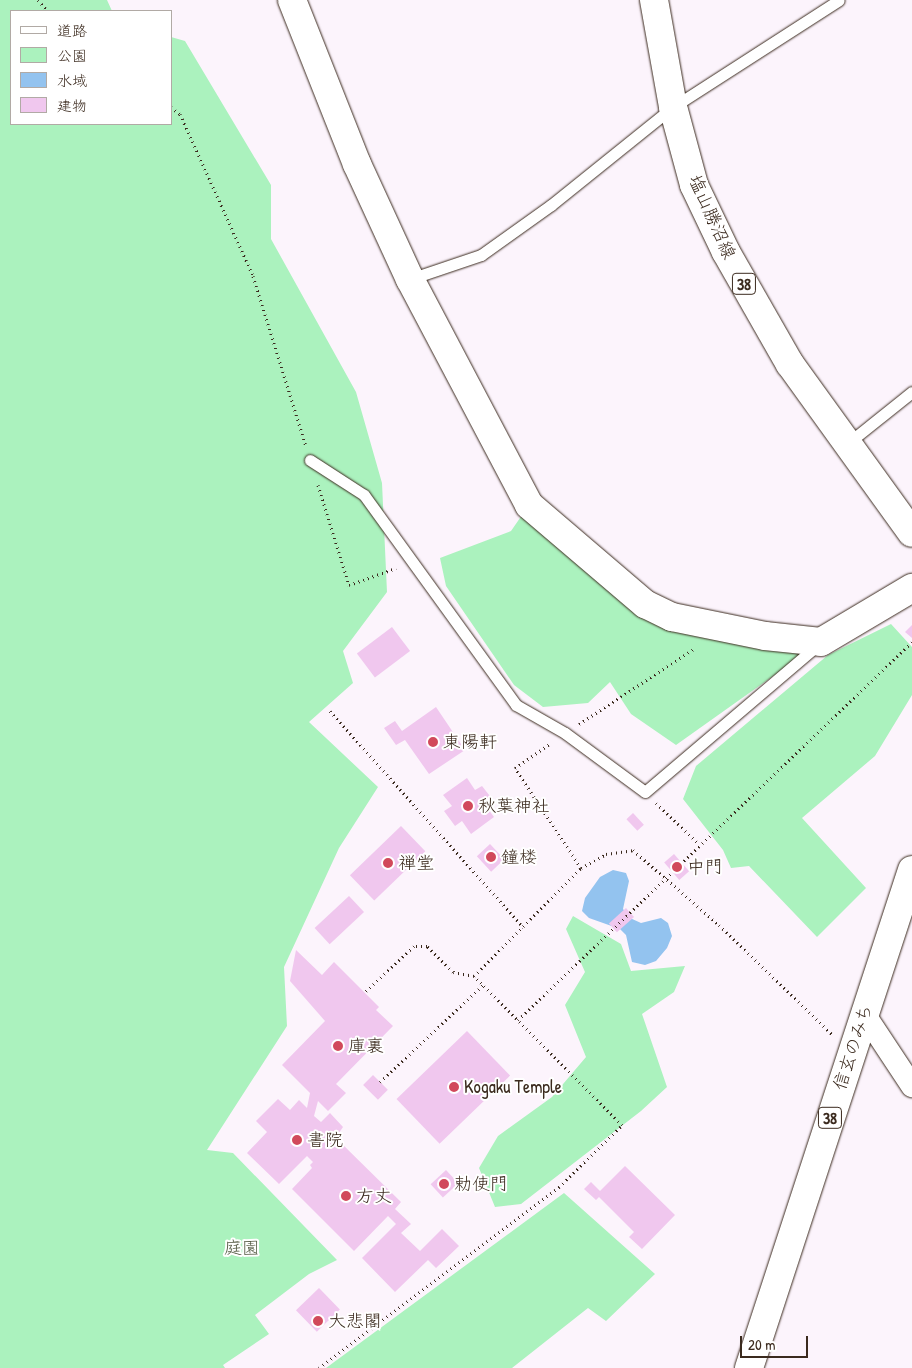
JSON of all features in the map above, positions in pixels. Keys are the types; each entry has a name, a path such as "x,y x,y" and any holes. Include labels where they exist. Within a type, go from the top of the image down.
{"main road":[{"path":"292,0 357,164 410,279 529,504 645,604 672,617 723,629 821,642 912,588"},
{"name":"塩山勝沼線","path":"654,0 673,107 694,185 726,252 790,364 912,533"},
{"name":"信玄のみち","path":"749,1368 863,1012 912,870"}],"street":[{"path":"863,1012 912,1086"}],"lane":[{"path":"410,279 480,255 551,205 673,107 839,0"},
{"path":"848,443 912,392"},
{"path":"310,460 364,495 516,705 565,733 644,792 821,642"}],"path":[{"path":"38,0 47,10"},
{"path":"172,108 180,114 253,276 349,584 413,562"},
{"path":"582,868 515,768 723,629"},
{"path":"518,1020 665,876 912,642"},
{"path":"330,711 523,927"},
{"path":"644,792 699,844"},
{"path":"474,976 582,868 606,854 632,850 665,876 851,1052"},
{"path":"319,1368 559,1187 622,1125 474,976 453,972 427,946 414,946 364,992"},
{"path":"380,1082 483,985"}],"green space":[{"name":"庭園","path":"0,0 107,0 112,10 10,10 10,125 172,125 172,37 185,41 271,185 271,239 356,392 382,483 387,592 343,651 353,683 309,722 378,787 339,848 284,967 287,1026 207,1150 233,1153 337,1260 309,1274 255,1315 269,1334 223,1365 225,1368 0,1368"},
{"path":"529,505 645,604 821,642 676,745 631,714 610,682 588,703 543,707 514,685 446,586 440,558 511,531"},
{"path":"891,624 912,647 912,695 875,756 802,818 866,888 817,937 749,866 731,868 723,850 683,799 696,766 828,655"},
{"path":"573,916 621,944 631,971 685,966 674,992 642,1014 667,1087 641,1111 521,1204 495,1207 479,1168 498,1136 552,1097 586,1057 565,1005 585,972 566,929"},
{"path":"564,1193 655,1274 606,1321 588,1308 512,1368 326,1368"}],"water":[{"path":"613,870 626,873 629,881 623,909 630,918 641,923 661,918 668,923 672,936 667,948 656,961 645,965 632,962 626,935 620,929 589,918 582,911 585,898 600,877"}],"building":[{"path":"912,625 912,638 905,632"},
{"path":"392,627 410,651 375,677 357,653"},
{"name":"東陽軒","path":"436,707 465,750 429,774 405,740 396,745 384,728 395,721 402,731"},
{"name":"秋葉神社","path":"467,778 475,790 482,786 493,800 485,805 494,817 471,834 462,821 455,826 444,811 452,806 443,795"},
{"path":"633,813 644,825 637,831 626,819"},
{"name":"禅堂","path":"401,826 425,851 374,900 350,875"},
{"name":"鐘楼","path":"490,844 504,859 491,872 477,856"},
{"name":"中門","path":"674,854 689,871 679,880 664,863"},
{"path":"349,896 364,912 330,944 315,928"},
{"path":"626,908 634,917 617,932 609,923"},
{"path":"296,950 322,975 334,962 379,1007 376,1010 393,1026 336,1084 346,1093 328,1111 318,1101 314,1116 321,1122 330,1113 343,1127 332,1143 335,1145 339,1141 401,1202 395,1209 411,1224 401,1233 420,1251 442,1229 459,1246 436,1268 428,1260 395,1292 362,1258 396,1224 388,1216 354,1251 292,1189 312,1168 310,1165 313,1162 307,1156 279,1184 247,1153 267,1132 256,1121 278,1099 290,1110 299,1100 307,1108 310,1093 282,1065 325,1021 290,981"},
{"name":"Kogaku Temple","path":"467,1031 510,1076 440,1144 397,1099"},
{"path":"373,1075 388,1090 378,1100 363,1085"},
{"path":"625,1166 675,1215 642,1249 629,1237 634,1232 599,1197 596,1200 584,1189 591,1182 600,1191"},
{"name":"勅使門","path":"446,1170 458,1183 443,1197 431,1184"},
{"name":"大悲閣","path":"319,1288 340,1310 317,1332 296,1310"}],"place":[{"name":"東陽軒","path":"433,742"},
{"name":"秋葉神社","path":"468,806"},
{"name":"鐘楼","path":"491,857"},
{"name":"禅堂","path":"388,863"},
{"name":"中門","path":"677,867"},
{"name":"庫裏","path":"338,1046"},
{"name":"Kogaku Temple","path":"454,1087"},
{"name":"書院","path":"297,1140"},
{"name":"勅使門","path":"444,1184"},
{"name":"方丈","path":"346,1196"},
{"name":"大悲閣","path":"318,1321"}]}
